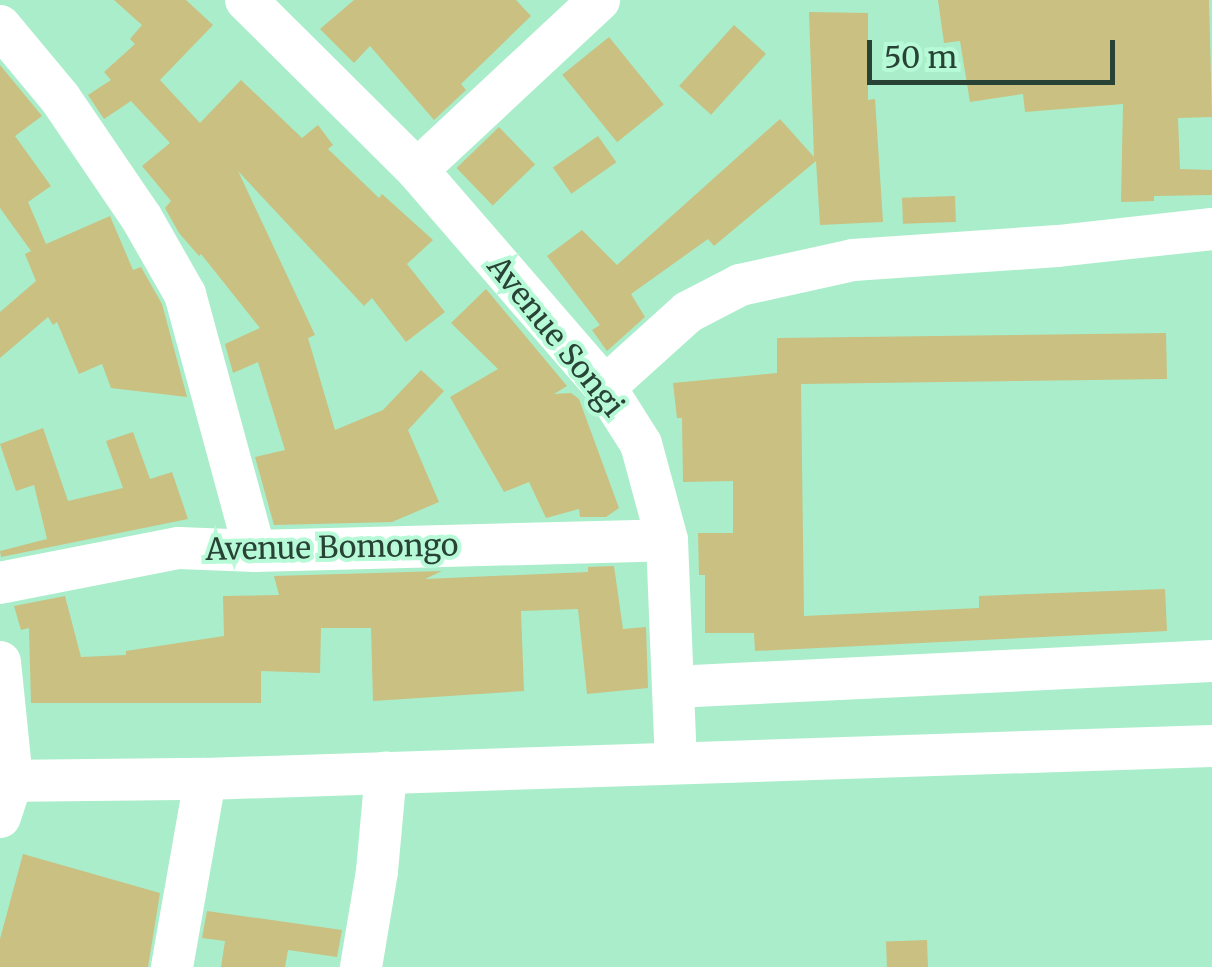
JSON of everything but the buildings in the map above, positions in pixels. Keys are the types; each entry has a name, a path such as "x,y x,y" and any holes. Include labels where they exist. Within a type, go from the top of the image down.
{"street":[{"name":"Avenue Songi","path":"246,0 417,170 605,387 640,444 668,540 676,761"},
{"path":"417,170 599,0"},
{"path":"0,26 60,98 141,217 185,294 254,551"},
{"path":"605,387 688,312 740,285 853,260 1058,246 1212,229"},
{"name":"Avenue Bomongo","path":"0,583 179,548 254,551 668,540"},
{"path":"674,687 1212,661"},
{"path":"0,662 4,793 205,779 1212,746"},
{"path":"361,967 377,871 386,772"},
{"path":"172,967 205,779"}]}
